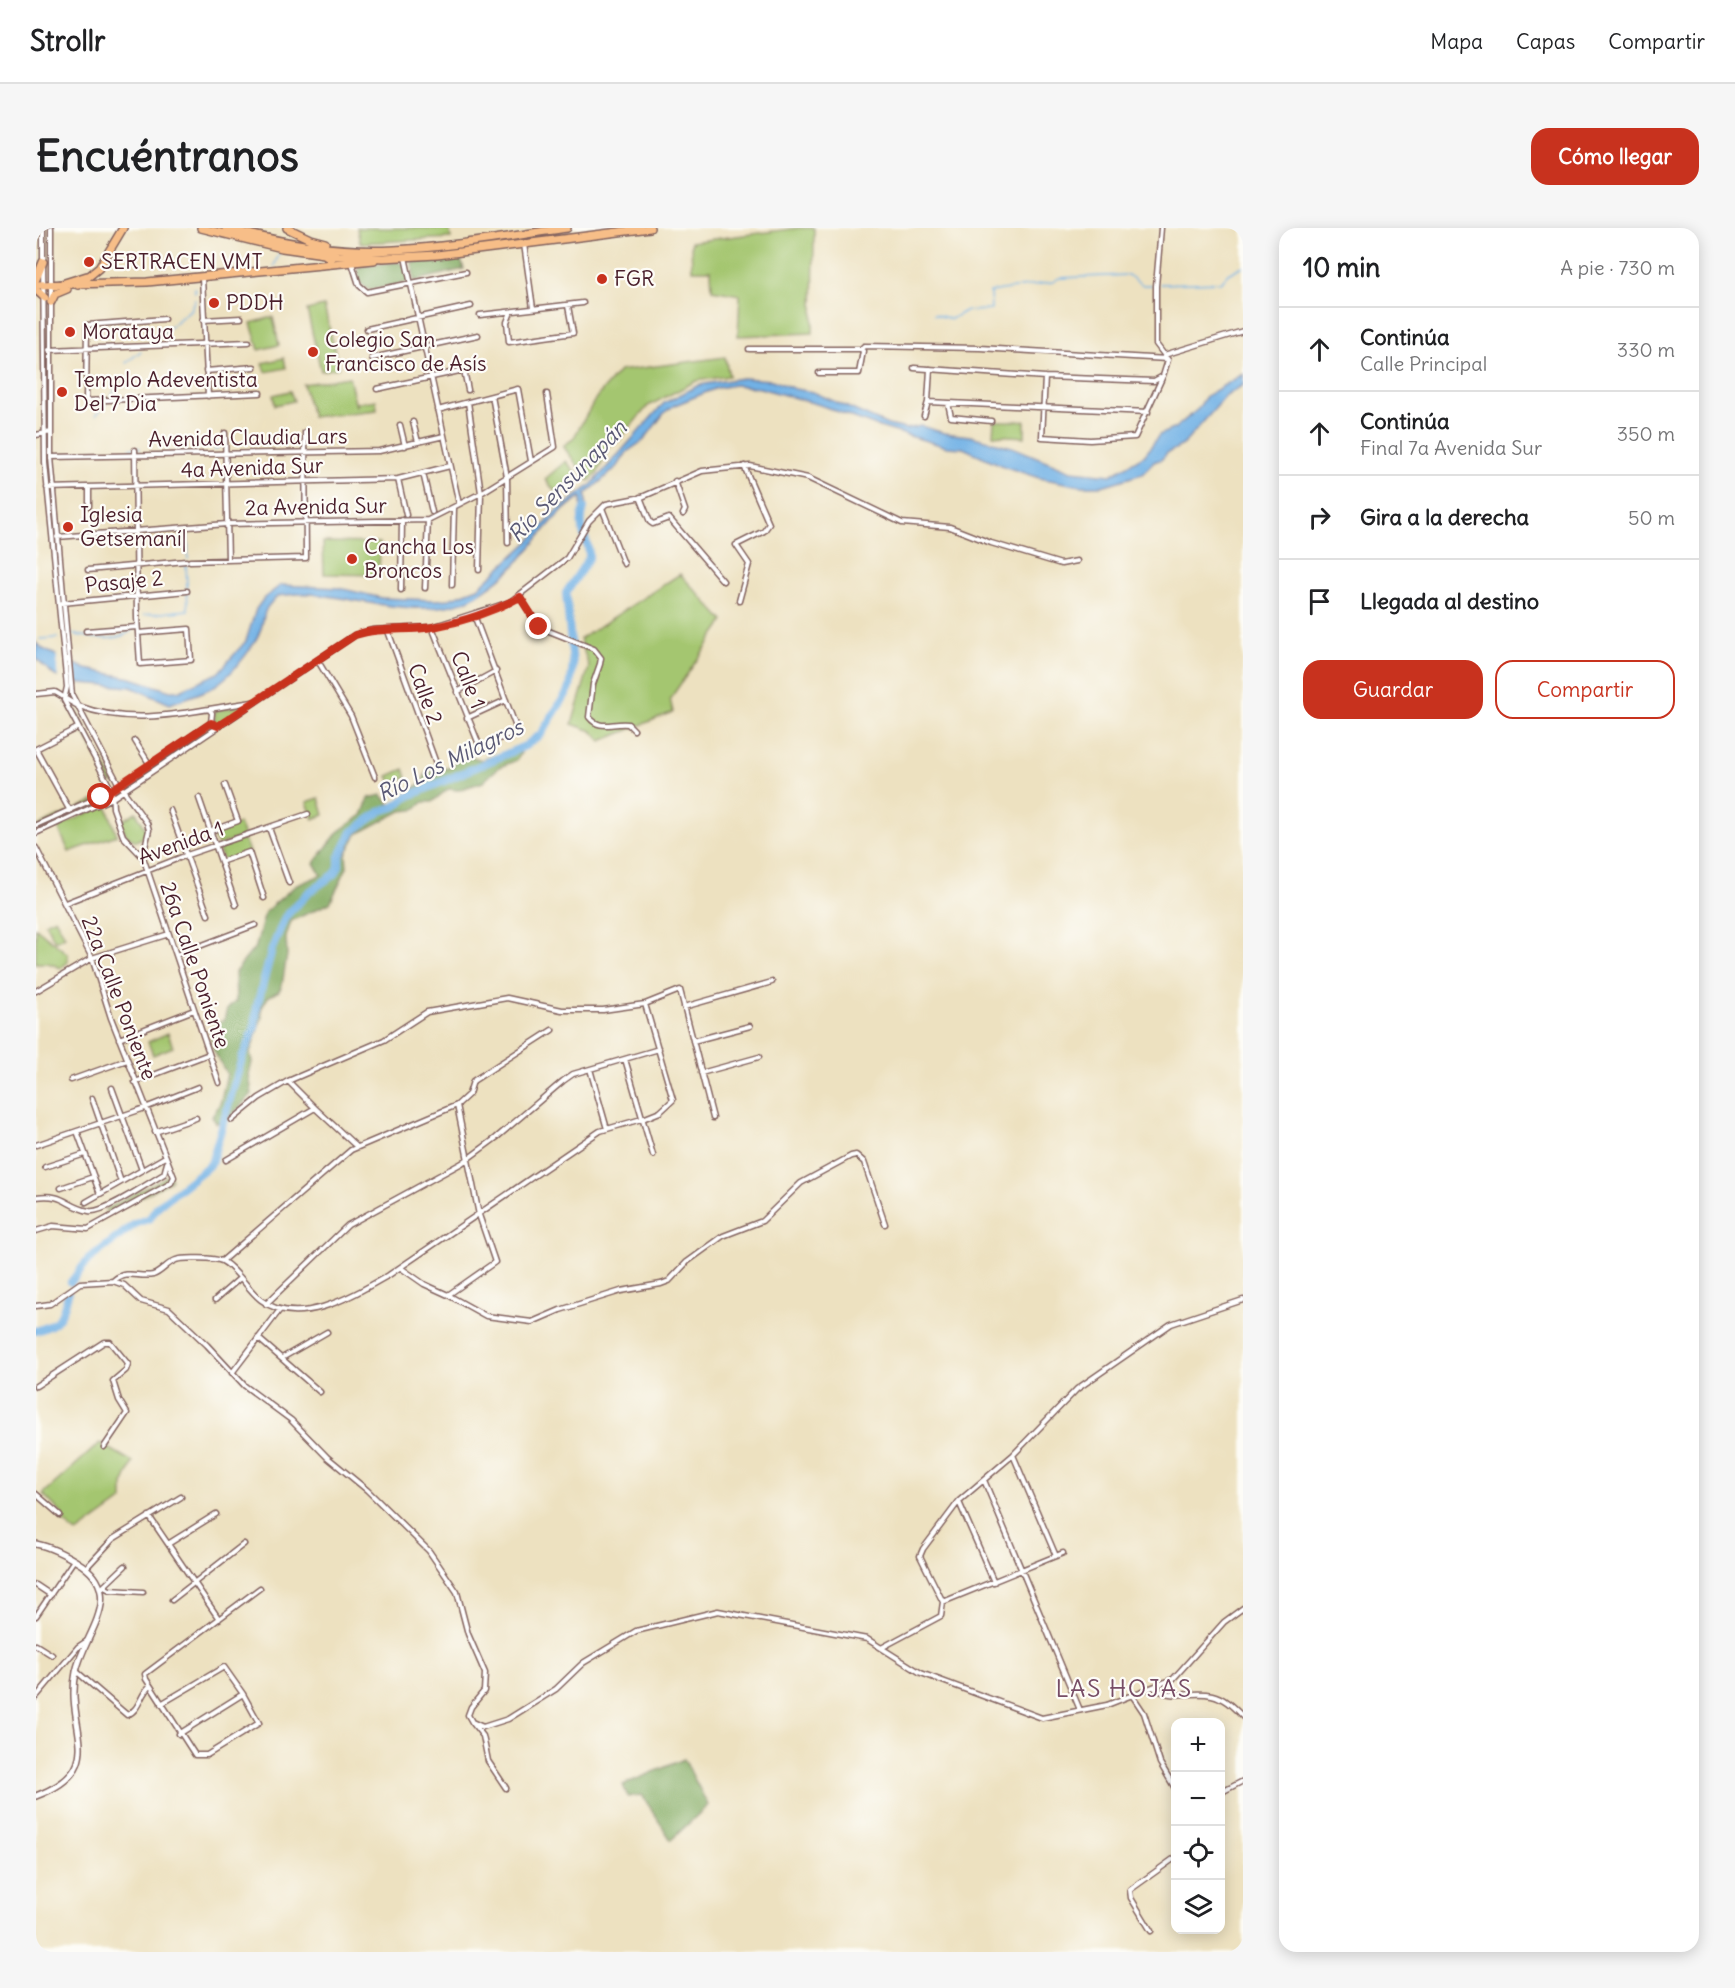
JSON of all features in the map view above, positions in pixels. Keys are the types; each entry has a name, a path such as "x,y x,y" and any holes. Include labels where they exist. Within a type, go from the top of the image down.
{"main road":[{"path":"78,285 93,274 123,228"},
{"path":"201,228 249,241 322,253 405,257"},
{"path":"226,228 298,244 387,250 457,244 533,230 567,228"},
{"path":"287,228 318,242 387,250"},
{"path":"49,287 68,289 165,286 328,264 453,253 650,228"},
{"path":"322,253 331,259 328,264"},
{"path":"36,279 43,260"},
{"path":"36,288 202,280 324,268 351,262"},
{"path":"49,287 93,274"},
{"path":"49,287 50,275"},
{"path":"36,288 48,300 55,294 68,289"}],"street":[{"path":"43,228 43,260 49,287 45,350 45,458 51,540 65,643"},
{"path":"50,275 51,228"},
{"path":"1045,377 1042,437 1090,440 1135,437 1163,376 1166,357 1156,344 1156,286 1161,228"},
{"path":"524,243 532,308"},
{"path":"405,257 459,504"},
{"path":"351,262 359,285 367,292 466,272"},
{"path":"202,280 208,396"},
{"path":"48,300 51,350 51,457 64,603 67,687 63,697"},
{"path":"480,315 583,303"},
{"path":"368,329 471,306"},
{"path":"511,312 507,322 509,342 573,333 568,306"},
{"path":"203,320 241,318"},
{"path":"164,319 89,324 85,327 86,401 260,393"},
{"path":"749,349 861,349 864,346 980,348 1166,357 1243,331"},
{"path":"372,358 478,335"},
{"path":"45,350 249,342"},
{"path":"819,373 859,373 863,351 861,349"},
{"path":"206,371 254,367"},
{"path":"914,368 1045,377 1154,381 1163,376"},
{"path":"924,417 928,402 930,369"},
{"path":"377,389 464,370 468,390"},
{"path":"438,410 518,389 531,461"},
{"name":"2a Avenida Sur","path":"58,536 227,524 405,516 428,520 481,493 555,447 548,394"},
{"path":"492,396 507,477 508,543"},
{"path":"468,402 481,493 479,570"},
{"path":"928,402 1148,412"},
{"path":"948,403 951,417 991,421"},
{"path":"413,422 418,442"},
{"path":"400,425 405,446"},
{"path":"36,435 51,432"},
{"path":"88,570 188,561 306,558 307,451 305,432"},
{"path":"225,433 228,560"},
{"path":"45,435 51,439"},
{"name":"Avenida Claudia Lars","path":"45,458 379,451 444,436"},
{"path":"135,450 134,530 137,564 137,627 140,664 191,660 189,629 138,633"},
{"name":"4a Avenida Sur","path":"47,488 398,479 450,466"},
{"path":"739,601 749,564 736,545 764,531 769,524 744,466"},
{"path":"36,833 114,797 355,635 372,630 432,627 474,615 520,597 567,558 589,521 606,504 640,498 702,471 744,466 808,478 902,524 950,527 991,543 1061,564 1077,561"},
{"path":"423,473 432,511"},
{"path":"398,479 405,516 401,590"},
{"path":"675,481 685,510 683,514"},
{"path":"89,487 89,506"},
{"path":"640,498 650,522 653,524 669,518 723,581"},
{"path":"452,585 454,507"},
{"path":"602,508 624,564"},
{"path":"425,588 428,520"},
{"path":"51,533 58,536"},
{"path":"51,540 58,536"},
{"name":"Pasaje 2","path":"58,604 187,591"},
{"path":"520,597 539,627 594,649 601,658 593,684 589,717 596,725 624,724 634,730"},
{"path":"474,615 517,730 489,744"},
{"path":"86,631 137,627"},
{"name":"Calle 1","path":"432,627 478,742"},
{"name":"Calle 2","path":"388,631 436,766"},
{"name":"26a Calle Poniente","path":"65,643 72,692 77,706 120,786 147,823 149,830 143,857"},
{"path":"318,661 351,716 375,777"},
{"path":"457,692 496,670"},
{"path":"36,694 55,692 77,706 124,717 177,716 254,702"},
{"name":"26a Calle Poniente","path":"63,697 77,728 112,791 113,808 123,836 134,844 143,857 219,1083"},
{"path":"467,718 506,700"},
{"path":"36,825 120,786 211,723 212,713 209,709"},
{"path":"211,723 218,726"},
{"path":"70,811 36,749 77,728"},
{"path":"135,741 150,765"},
{"path":"211,831 238,821 225,785"},
{"path":"199,798 218,845 236,905"},
{"path":"170,810 208,915"},
{"name":"Avenida 1","path":"65,903 187,855 308,814"},
{"path":"269,828 289,882"},
{"path":"134,844 141,843 147,837"},
{"name":"22a Calle Poniente","path":"36,848 92,958 135,1082 174,1177"},
{"path":"222,861 249,852 264,898"},
{"path":"176,955 255,925"},
{"path":"36,991 92,958 169,934"},
{"path":"684,1007 772,982"},
{"path":"232,1120 259,1098 288,1081 384,1040 427,1012 507,998 562,1010 603,1010 645,1004 680,990 713,1118"},
{"path":"222,1261 266,1304 279,1311 322,1308 361,1291 401,1268 607,1129 660,1112 674,1100 645,1004"},
{"path":"119,1039 194,1010"},
{"path":"693,1041 750,1026"},
{"path":"113,1281 127,1273 151,1275 176,1260 222,1261 357,1147 457,1105 469,1094 473,1081 552,1030"},
{"path":"266,1304 348,1225 467,1160 563,1081 590,1069 659,1049"},
{"path":"135,1082 209,1054"},
{"path":"701,1073 759,1057"},
{"path":"625,1059 653,1155"},
{"path":"71,1080 127,1060"},
{"path":"590,1069 607,1129"},
{"path":"288,1081 357,1147"},
{"path":"36,1145 145,1108 198,1087"},
{"path":"111,1088 142,1170"},
{"path":"92,1098 121,1182"},
{"path":"448,1295 495,1262 479,1215 457,1105"},
{"path":"226,1160 315,1108"},
{"path":"155,1132 196,1118"},
{"path":"77,1131 100,1194"},
{"path":"45,1167 85,1154"},
{"path":"401,1268 424,1284 486,1316 532,1322 560,1310 621,1291 669,1281 687,1262 723,1236 762,1221 801,1183 850,1156 856,1155 864,1162 885,1224"},
{"path":"86,1202 165,1157"},
{"path":"164,1174 167,1163"},
{"path":"36,1197 53,1194 93,1212 164,1174 174,1177 171,1183 88,1229 53,1226 36,1231"},
{"path":"62,1188 93,1176"},
{"path":"215,1300 239,1279"},
{"path":"36,1306 54,1302 80,1283 113,1281 124,1285 141,1301 169,1310 207,1345 232,1373 291,1420 327,1457 367,1490 429,1551 454,1587 468,1634 485,1673 484,1691 468,1711 472,1722 483,1736 488,1761 506,1788"},
{"path":"883,1647 941,1616 943,1602 920,1556 922,1549 959,1501 1013,1455 1077,1389 1171,1324 1243,1300"},
{"path":"232,1373 279,1311"},
{"path":"282,1358 327,1332"},
{"path":"258,1338 320,1392"},
{"path":"36,1386 110,1341 128,1364 126,1370 113,1381 127,1413 104,1447"},
{"path":"1013,1455 1056,1556"},
{"path":"984,1480 1080,1710"},
{"path":"36,1494 60,1515"},
{"path":"86,1568 113,1539 181,1497"},
{"path":"959,1501 994,1582"},
{"path":"168,1544 216,1514"},
{"path":"149,1516 219,1619"},
{"path":"36,1544 74,1560 86,1568 102,1586 110,1590 143,1592"},
{"path":"172,1600 244,1544"},
{"path":"943,1602 1063,1553"},
{"path":"36,1616 74,1560"},
{"path":"36,1796 65,1782 76,1769 79,1749 75,1699 76,1671 100,1611 102,1586 125,1566"},
{"path":"36,1585 51,1595"},
{"path":"161,1704 224,1667 258,1718 259,1723 201,1757 190,1750 179,1734 150,1686 145,1674 260,1588"},
{"path":"472,1722 483,1726 508,1719 556,1689 592,1656 636,1630 709,1612 726,1612 857,1637 883,1647 921,1672 1029,1715 1048,1719 1107,1705 1173,1679 1224,1622 1243,1608"},
{"path":"36,1697 78,1647 87,1641"},
{"path":"36,1645 52,1655"},
{"path":"76,1671 127,1715 135,1710 144,1692 150,1686"},
{"path":"1154,1688 1170,1696 1213,1695 1223,1699 1243,1717"},
{"path":"179,1734 243,1694"},
{"path":"1132,1695 1144,1713 1160,1763 1171,1782"},
{"path":"1225,1791 1243,1781"},
{"path":"1151,1931 1131,1898 1130,1890 1171,1861"}],"green space":[{"path":"357,228 449,228 451,238 360,243"},
{"path":"798,228 814,228 813,333 738,336 740,295 712,290 711,270 692,270 691,242"},
{"path":"456,257 461,260 464,269 414,281 412,262"},
{"path":"397,262 405,265 410,282 369,290 360,283 358,267"},
{"path":"324,306 339,368 321,371 307,310"},
{"path":"273,317 279,345 259,350 251,323"},
{"path":"725,357 729,376 696,381 648,406 619,440 609,447 597,474 589,481 563,446 573,439 596,398 619,371"},
{"path":"284,358 286,368 266,372 263,363"},
{"path":"349,377 356,407 356,403 376,400 377,410 312,417 303,384"},
{"path":"290,391 294,401 275,405 273,395"},
{"path":"994,421 1025,421 1025,437 993,435"},
{"path":"566,461 578,476 557,494 545,479"},
{"name":"Cancha Los Broncos","path":"323,542 380,543 379,575 324,574"},
{"path":"680,574 724,621 670,699 673,712 601,741 592,731 572,724 589,667 580,639"},
{"path":"68,703 72,704 114,783 110,782"},
{"path":"240,705 241,709 218,725 214,723 215,711"},
{"path":"514,749 521,753 517,760 498,768 483,782 458,790 448,789 432,802 424,802 413,810 401,811 357,834 346,854 347,867 330,903 291,921 286,937 287,955 282,985 279,991 268,997 261,1009 262,1017 250,1053 252,1062 249,1075 252,1094 227,1120 216,1123 212,1116 220,1104 227,1074 213,1047 211,1028 224,1020 227,1009 236,1001 235,972 256,946 265,912 295,886 321,875 314,863 339,831 362,815 369,798 382,795 389,804 393,804 422,782 426,773 452,767 457,761 470,756 482,760"},
{"path":"404,769 407,777 392,784 388,776"},
{"path":"104,796 106,799 36,831 36,827"},
{"path":"319,798 324,815 313,819 307,802"},
{"path":"103,806 107,807 117,835 69,852 58,827"},
{"path":"136,812 147,831 144,837 136,841 127,836 120,822"},
{"path":"239,824 244,836 218,845 212,834"},
{"path":"244,839 249,852 223,861 218,848"},
{"path":"55,918 65,936 55,941 45,923"},
{"path":"36,928 68,954 68,962 61,968 48,963 36,963"},
{"path":"168,1033 173,1047 153,1055 148,1042"},
{"path":"169,1175 172,1179 169,1182 125,1206 123,1204 108,1213 105,1210"},
{"path":"100,1443 133,1462 123,1485 123,1500 77,1533 61,1520 62,1514 43,1494"},
{"path":"684,1759 708,1805 671,1840 642,1795 628,1797 623,1785"}],"water":[{"path":"1243,374 1243,385 1226,396 1183,445 1154,462 1142,474 1102,486 1081,486 1039,478 1006,467 963,448 947,447 876,426 820,405 760,388 735,385 717,388 675,405 665,412 644,440 627,452 618,466 586,494 586,511 581,517 581,497 554,519 525,555 505,575 482,592 463,602 443,607 421,608 398,607 310,594 278,596 267,607 261,630 254,643 232,671 213,687 170,704 131,687 80,683 55,676 36,658 36,643 43,649 86,669 131,678 170,691 178,691 218,673 246,641 256,609 264,598 281,585 339,588 382,598 436,600 449,599 478,588 529,541 557,511 592,484 664,403 699,385 742,378 772,380 795,389 813,392 888,425 906,429 921,426 944,433 970,436 1012,447 1071,471 1111,475 1145,455 1159,435 1175,428 1198,409 1206,396"}],"pier":[{"path":"56,651 74,660 77,685 59,680"}],"waterway":[{"path":"274,266 280,252"},
{"path":"1160,284 1221,282 1228,274 1243,266"},
{"path":"934,314 951,319 965,311 991,310 990,292 1053,282 1059,278 1128,275 1143,285 1152,285"},
{"path":"149,344 190,310 195,299"},
{"path":"126,363 141,351"},
{"path":"111,398 121,377"},
{"path":"96,415 106,404"},
{"path":"214,450 222,445"},
{"path":"130,448 140,448"},
{"name":"Río Los Milagros","path":"71,1282 88,1260 135,1224 150,1218 158,1206 211,1164 242,1058 255,1027 257,1006 272,949 285,917 309,892 335,874 339,866 339,858 352,832 381,811 394,807 409,796 525,746 541,734 570,688 573,665 566,593 589,558 588,545 582,530 584,508"},
{"path":"188,531 188,559"},
{"path":"144,615 188,610 186,563"},
{"path":"70,634 112,638 120,637 134,628"},
{"path":"40,639 57,638"},
{"name":"Río Los Milagros","path":"36,1331 55,1323 68,1294"}],"place":[{"name":"SERTRACEN VMT","path":"89,262"},
{"name":"FGR","path":"602,279"},
{"name":"PDDH","path":"214,303"},
{"name":"Morataya","path":"70,332"},
{"name":"Colegio San Francisco de Asís","path":"313,352"},
{"name":"Templo Adeventista Del 7 Dia","path":"62,392"},
{"name":"Iglesia Getsemaní|","path":"68,527"},
{"name":"Cancha Los Broncos","path":"352,559"}],"district":[{"name":"LAS HOJAS","path":"1124,1689"}],"route":[{"path":"101,797 211,723 218,726 355,635 372,630 432,627 468,618 520,597 539,627"}],"water label":[{"name":"Río Sensunapán","path":"567,481"}]}
